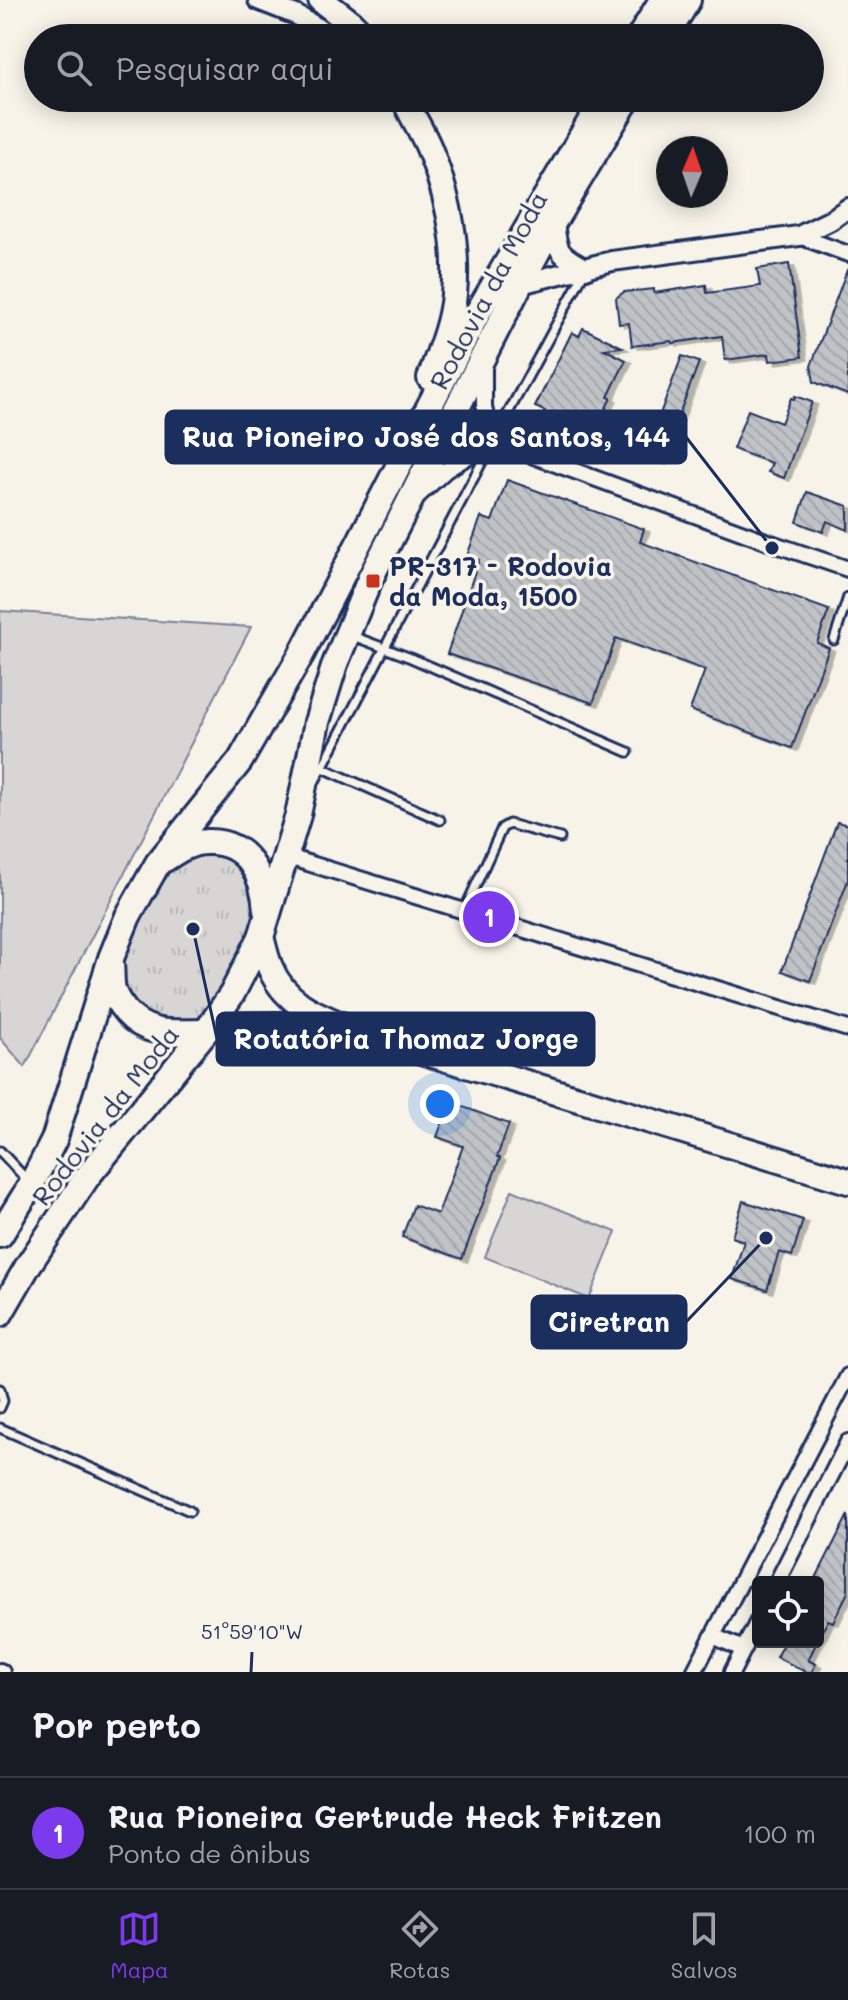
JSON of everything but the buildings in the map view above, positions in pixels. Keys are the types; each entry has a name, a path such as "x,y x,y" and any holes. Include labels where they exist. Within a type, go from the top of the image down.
{"highway":[{"path":"321,0 352,24"},
{"path":"647,24 662,0"},
{"path":"673,24 688,0"},
{"path":"399,466 443,342 454,296 455,243 447,197 427,144 408,112"},
{"name":"Rodovia da Moda","path":"158,863 240,761 301,655 478,312 596,112"},
{"name":"Rodovia da Moda","path":"264,929 315,765 317,722 335,664 370,579 520,284 620,112"},
{"path":"358,1032 284,1025 158,1032 134,1022 113,990 111,958 128,916 158,863 184,847 206,842 225,844 243,854 257,869 265,895 264,929 270,969 283,991 302,1008 358,1032 848,1181"},
{"path":"207,1029 232,994 264,929"},
{"name":"Rodovia da Moda","path":"4,1222 31,1185 54,1140 111,958"},
{"name":"Rodovia da Moda","path":"0,1314 87,1177 207,1029"}],"street":[{"path":"258,0 311,24"},
{"path":"520,284 612,261 799,236 848,208"},
{"path":"554,221 560,252 586,269"},
{"path":"799,236 848,254"},
{"path":"484,357 484,408 493,441"},
{"path":"405,508 446,470 493,441"},
{"path":"493,441 848,569"},
{"path":"285,856 848,1029"},
{"path":"694,1672 848,1376"},
{"path":"780,1576 848,1442"},
{"path":"732,1672 752,1632"},
{"path":"713,1636 743,1649"}],"lane":[{"path":"440,820 315,765 385,647 586,269"},
{"path":"834,640 848,597"},
{"path":"348,634 628,752"},
{"path":"464,911 502,828 509,824 560,838"},
{"path":"0,1151 31,1185"},
{"path":"0,1389 3,1401 0,1408"},
{"path":"0,1428 190,1511"}],"green space":[{"path":"0,611 251,627 25,1067 0,1038"},
{"path":"184,847 243,854 266,920 210,1026 171,1032 113,990 128,916"},
{"path":"512,1190 616,1232 589,1299 485,1257"}],"place":[{"name":"Rua Pioneiro José dos Santos, 144","path":"772,548"},
{"name":"PR-317 - Rodovia da Moda, 1500","path":"373,581"},
{"name":"Rua Pioneira Gertrude Heck Fritzen","path":"489,917"},
{"name":"Rotatória Thomaz Jorge","path":"193,929"},
{"name":"Ciretran","path":"766,1238"}]}
